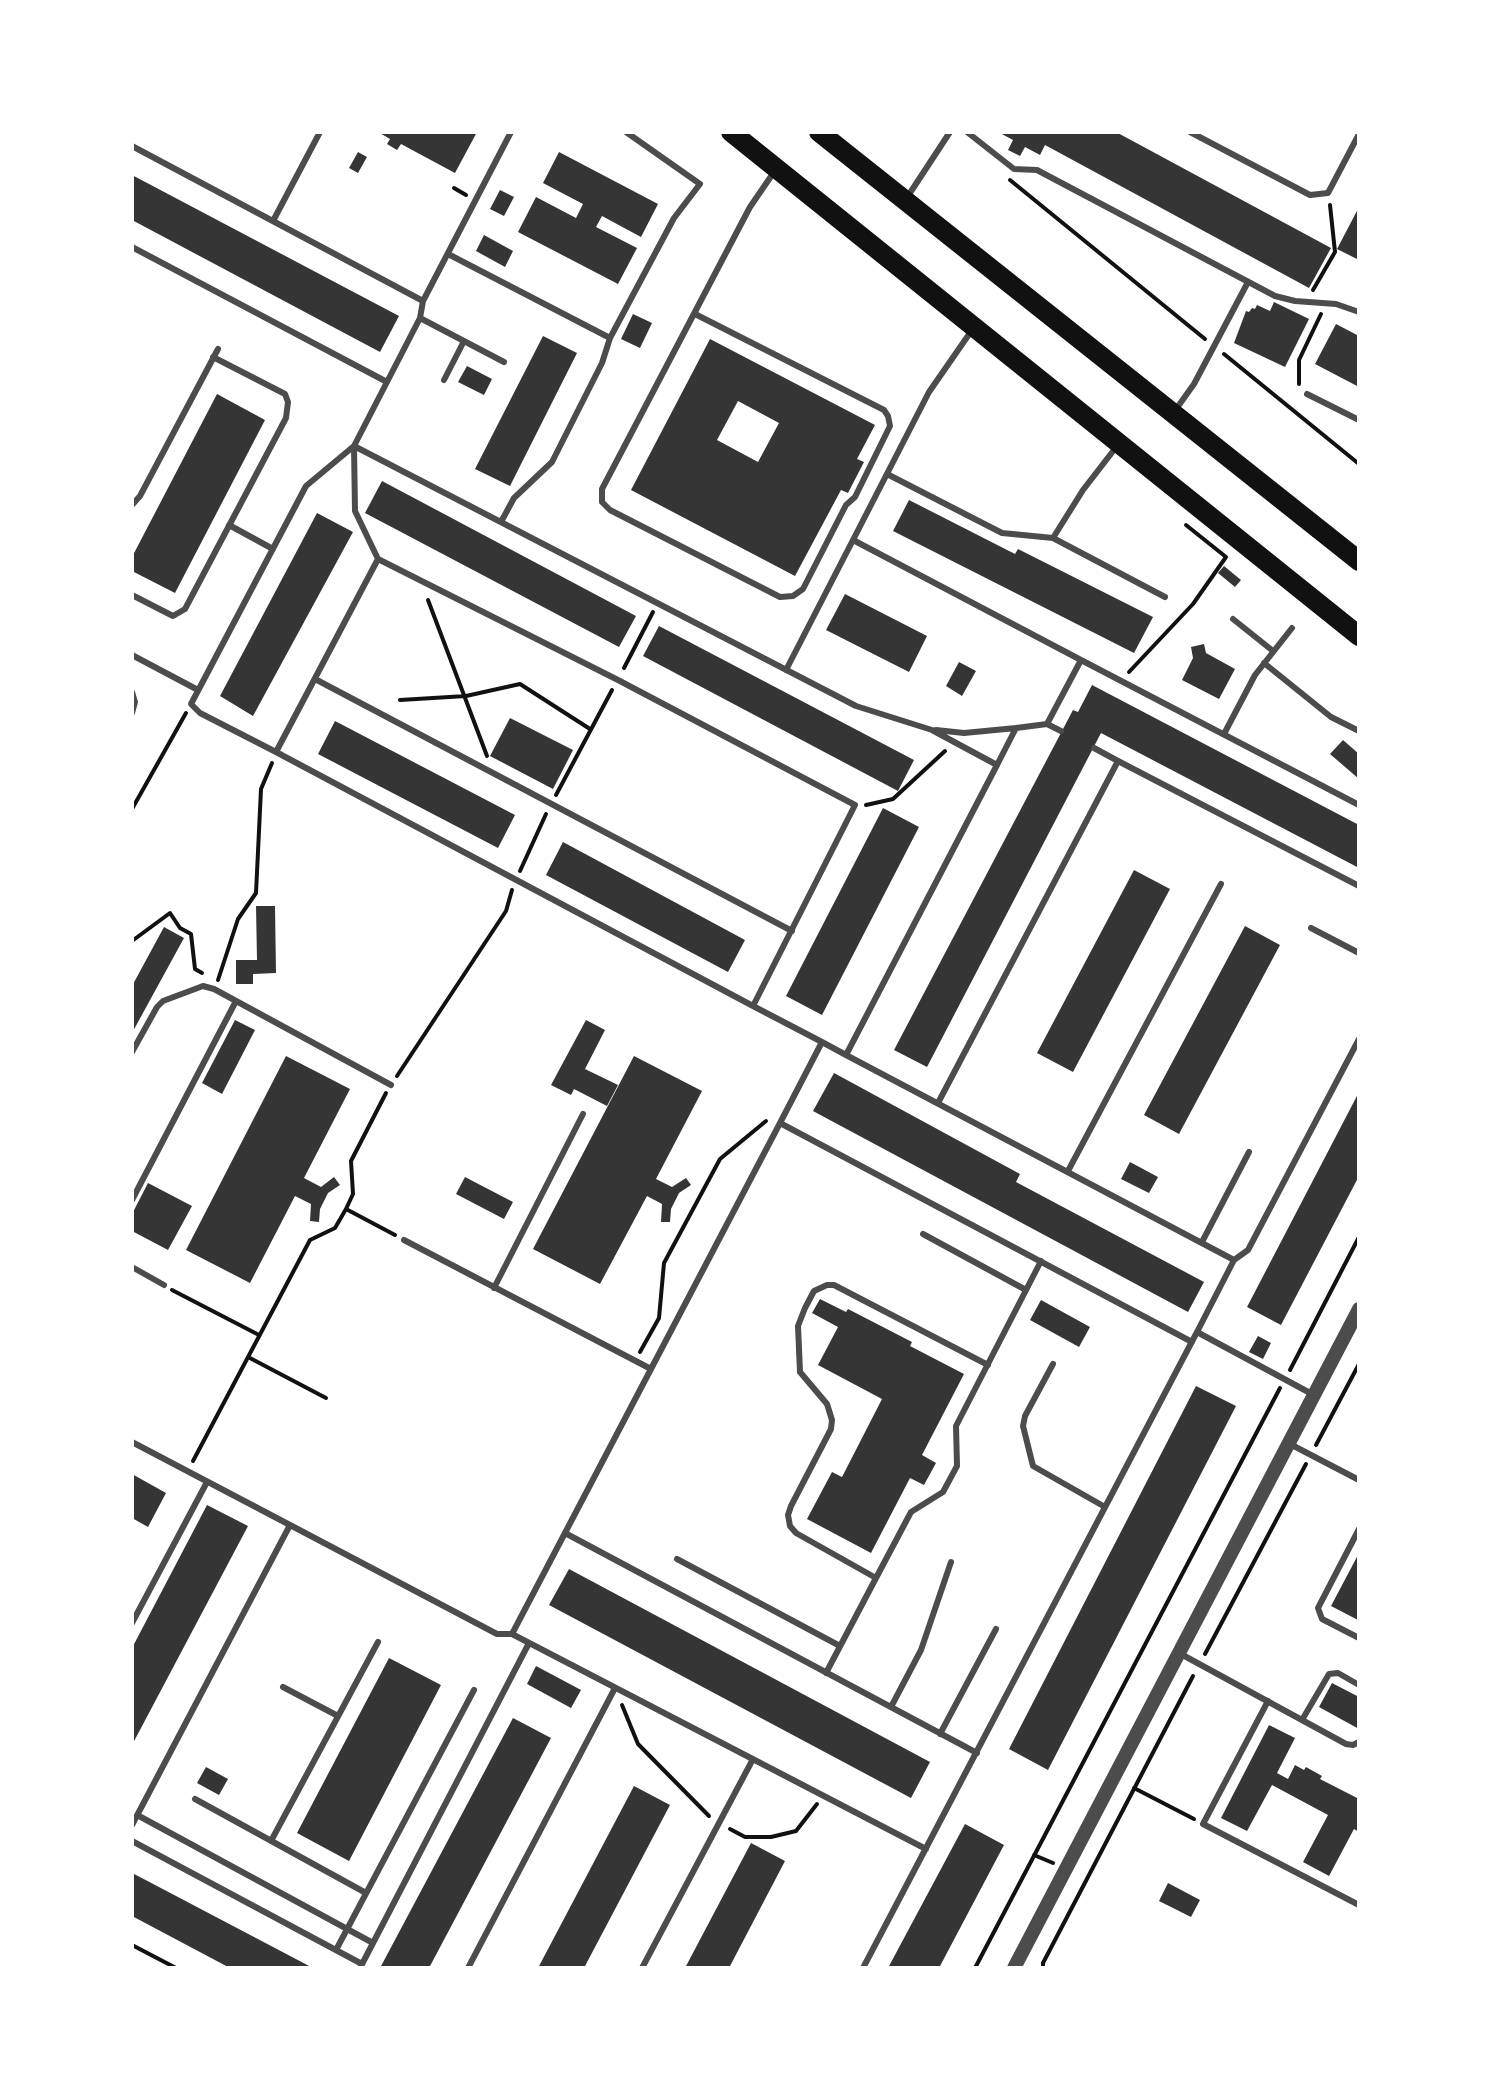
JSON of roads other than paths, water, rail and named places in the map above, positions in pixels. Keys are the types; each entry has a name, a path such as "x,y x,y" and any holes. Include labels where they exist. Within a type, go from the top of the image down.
{"main road":[{"path":"731,132 1359,636"},
{"path":"819,132 1359,561"}],"street":[{"path":"1014,1968 1359,1309"}],"lane":[{"path":"273,221 320,132"},
{"path":"511,132 423,301 420,318 354,446 306,486 191,704 200,713 1234,1260"},
{"path":"501,522 514,498 552,462 602,363 610,338 674,218 700,184 626,132"},
{"path":"905,200 950,132"},
{"path":"967,132 1014,169 1037,170 1275,296 1325,305 1336,304 1359,312"},
{"path":"1190,132 1310,195 1328,193 1359,134"},
{"path":"132,146 423,301"},
{"path":"695,314 884,410 888,416 890,426 855,497 846,505 803,589 793,596 780,597 610,510 602,502 602,489 750,207 777,169"},
{"path":"132,247 387,382"},
{"path":"448,254 610,338"},
{"path":"1172,414 1188,394 1248,282"},
{"path":"420,318 504,362"},
{"path":"786,670 941,372 973,328"},
{"path":"444,380 464,341"},
{"path":"132,505 140,496 218,349"},
{"path":"132,595 173,616 180,614 286,418 288,402 285,394 213,357"},
{"path":"1307,394 1359,420"},
{"path":"1053,538 1083,490 1119,443"},
{"path":"354,446 856,706 932,730 997,765"},
{"path":"354,446 355,511 378,559 618,680 855,805 753,1006"},
{"path":"887,474 1002,533 1053,538 1165,597"},
{"path":"229,525 273,549"},
{"path":"853,540 1359,805"},
{"path":"276,752 378,559"},
{"path":"1233,619 1273,651"},
{"path":"1224,734 1255,675 1292,628"},
{"path":"132,655 198,690"},
{"path":"1047,724 1081,660"},
{"path":"1264,663 1331,717 1359,731"},
{"path":"315,679 792,931"},
{"path":"132,692 135,702 132,713"},
{"path":"932,730 977,732 1047,724 1061,731"},
{"path":"846,1055 1016,728"},
{"path":"1094,748 1359,886"},
{"path":"938,1103 1118,761"},
{"path":"1068,1171 1221,884"},
{"path":"1311,928 1359,953"},
{"path":"132,1052 163,1001 197,986 216,986 236,1001 391,1085"},
{"path":"133,1196 236,1001"},
{"path":"863,1968 1234,1260 1248,1250 1359,1039"},
{"path":"512,1634 822,1042"},
{"path":"494,1288 583,1114"},
{"path":"780,1123 1192,1342"},
{"path":"1202,1242 1249,1152"},
{"path":"923,1234 1026,1290"},
{"path":"404,1240 651,1369"},
{"path":"826,1673 911,1512 943,1492 957,1466 956,1426 1041,1261"},
{"path":"132,1267 164,1285"},
{"path":"876,1578 796,1533 790,1526 788,1515 791,1506 831,1429 832,1420 827,1404 800,1372 798,1326 805,1308 814,1291 834,1285 988,1365"},
{"path":"1197,1332 1314,1394"},
{"path":"1053,1364 1025,1416 1023,1426 1033,1466 1105,1507"},
{"path":"132,1442 497,1634 512,1634 926,1849"},
{"path":"1288,1443 1359,1480"},
{"path":"132,1623 207,1482"},
{"path":"132,1825 290,1525"},
{"path":"1359,1529 1318,1608 1322,1619 1359,1638"},
{"path":"565,1533 977,1753"},
{"path":"677,1559 840,1646"},
{"path":"891,1707 921,1650 951,1562"},
{"path":"940,1734 996,1629"},
{"path":"271,1841 378,1642"},
{"path":"132,1841 361,1966 529,1643"},
{"path":"1179,1653 1346,1744 1359,1742"},
{"path":"1302,1720 1329,1674 1338,1673 1359,1685"},
{"path":"283,1687 338,1716"},
{"path":"468,1968 615,1688"},
{"path":"336,1950 474,1690"},
{"path":"1268,1701 1203,1824 1359,1905"},
{"path":"642,1968 753,1759"},
{"path":"195,1799 366,1893"},
{"path":"139,1816 373,1943"}]}
